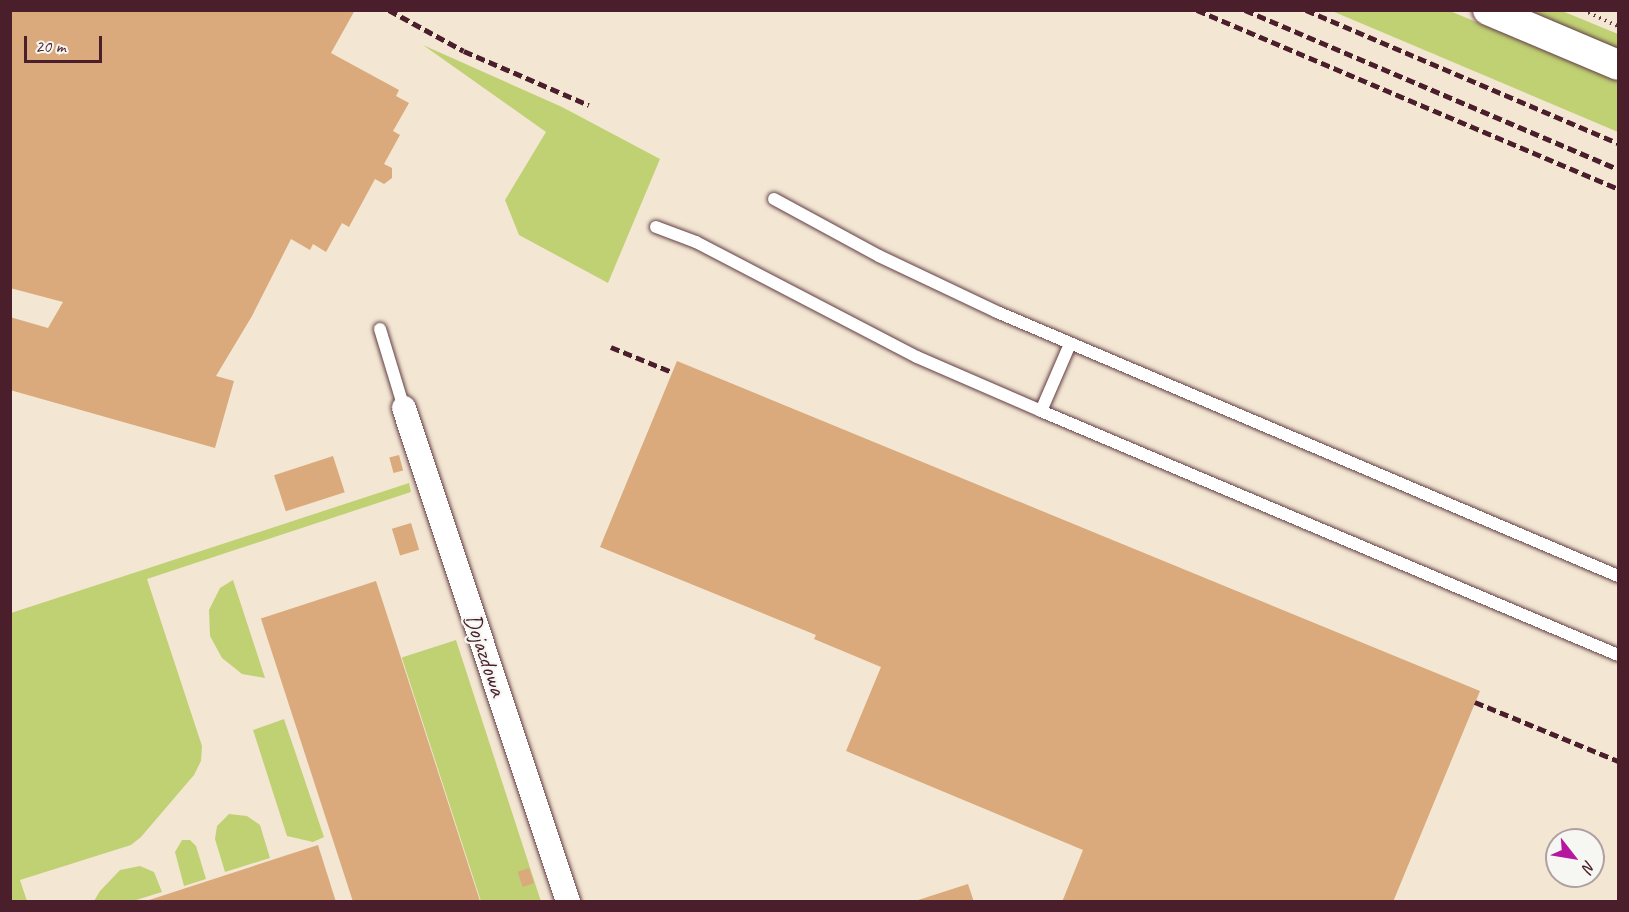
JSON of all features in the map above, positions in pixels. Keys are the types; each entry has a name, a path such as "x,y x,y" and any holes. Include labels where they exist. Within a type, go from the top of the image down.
{"street":[{"path":"1488,10 1618,65"},
{"name":"Dojazdowa","path":"404,408 568,902"}],"lane":[{"path":"774,199 929,281 1070,344 1618,576"},
{"path":"656,227 696,242 917,357 1618,655"},
{"path":"380,329 404,408"},
{"path":"1041,411 1070,344"}],"path":[{"path":"1583,10 1618,26"}],"green space":[{"path":"1332,11 1450,11 1618,81 1618,132"},
{"path":"1524,11 1562,11 1618,34 1618,50"},
{"path":"423,45 562,107 660,159 608,283 519,235 505,200 546,132"},
{"path":"409,483 411,492 147,579 202,746 201,761 194,775 141,837 131,845 20,880 27,901 11,901 11,613"},
{"path":"233,580 265,678 242,674 222,658 210,636 209,610 220,588"},
{"path":"456,640 541,901 481,902 402,658"},
{"path":"284,719 324,837 313,842 287,836 253,730"},
{"path":"229,814 247,816 260,825 270,858 225,872 215,839 217,826"},
{"path":"182,840 190,840 196,846 206,879 184,886 175,852"},
{"path":"140,866 154,872 162,892 133,901 94,901 100,891 120,870"}],"building":[{"path":"10,10 355,10 331,53 399,90 396,96 409,103 393,131 400,135 384,164 392,168 392,178 384,184 375,179 349,227 342,223 326,252 313,244 310,250 291,239 252,316 216,376 234,381 215,448 10,390 10,317 48,328 63,302 10,288"},
{"path":"677,361 1480,691 1393,902 1062,902 1083,850 846,751 881,667 814,639 816,635 600,547"},
{"path":"399,455 403,470 393,473 389,458"},
{"path":"333,456 345,492 286,511 274,475"},
{"path":"411,523 419,550 400,556 392,529"},
{"path":"376,581 480,902 353,902 261,618"},
{"path":"318,845 336,902 146,902 146,901"},
{"path":"529,868 534,883 523,887 518,872"},
{"path":"968,884 974,902 915,902 915,901"}],"railway":[{"path":"389,10 464,51 589,105"},
{"path":"1197,10 1618,189"},
{"path":"1245,10 1618,169"},
{"path":"1306,10 1618,143"},
{"path":"611,347 672,372"},
{"path":"1475,702 1618,761"}]}
